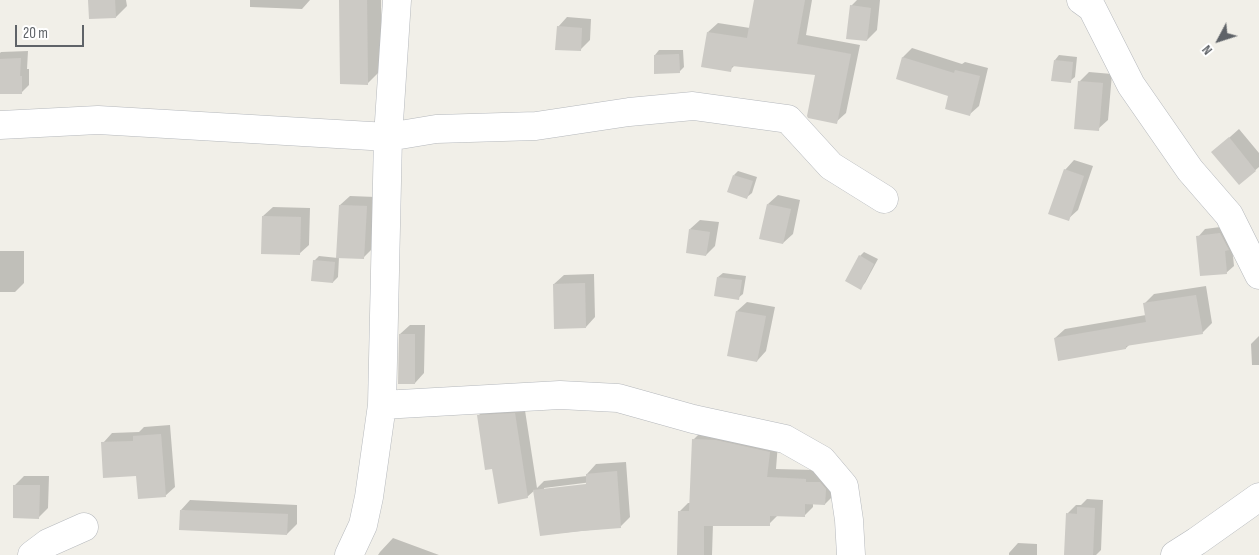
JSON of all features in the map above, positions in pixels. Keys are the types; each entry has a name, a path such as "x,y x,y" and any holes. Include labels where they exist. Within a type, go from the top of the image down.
{"street":[{"path":"349,555 363,525 365,516 382,405 388,137 397,0"},
{"path":"1081,0 1092,8 1131,85 1190,170 1229,215 1259,275"},
{"path":"0,126 98,120 388,137 436,128 536,126 629,112 693,106 788,119 831,166 884,199"},
{"path":"382,405 560,395 618,398 693,419 785,439 822,460 844,486 849,520 851,555"},
{"path":"1175,555 1259,497"},
{"path":"32,555 48,543 84,527"}],"building":[{"path":"88,0 115,0 116,18 89,19"},
{"path":"339,0 367,0 368,85 340,84"},
{"path":"754,0 805,0 797,44 851,54 837,124 808,118 807,116 815,75 732,66 731,72 701,67 707,32 747,38"},
{"path":"850,5 871,8 867,41 846,39"},
{"path":"557,26 582,28 581,51 555,50"},
{"path":"679,54 680,73 654,74 654,55"},
{"path":"902,57 954,73 955,70 980,76 970,116 945,109 948,96 896,79"},
{"path":"21,58 22,94 0,94 0,59"},
{"path":"1054,60 1073,62 1071,83 1051,81"},
{"path":"1078,81 1103,83 1099,131 1074,129"},
{"path":"1229,137 1256,171 1239,185 1211,152"},
{"path":"1064,169 1084,176 1069,221 1048,214"},
{"path":"733,175 753,181 747,199 727,192"},
{"path":"767,204 791,209 783,244 759,239"},
{"path":"339,205 367,206 364,259 336,258"},
{"path":"262,216 301,217 300,255 261,254"},
{"path":"689,229 710,232 706,256 686,253"},
{"path":"1220,233 1229,250 1225,251 1227,274 1200,276 1196,236"},
{"path":"859,255 874,264 861,290 845,281"},
{"path":"313,260 335,262 333,283 311,281"},
{"path":"717,277 742,280 739,300 714,296"},
{"path":"585,283 586,328 554,329 553,284"},
{"path":"1196,295 1203,334 1126,346 1126,349 1058,361 1054,338 1146,322 1143,303"},
{"path":"736,311 766,316 757,362 727,356"},
{"path":"399,334 415,334 415,384 398,384"},
{"path":"515,413 528,498 498,504 492,469 485,470 477,415"},
{"path":"161,434 166,497 138,499 136,476 103,478 101,442 133,441 133,436"},
{"path":"692,439 716,440 770,452 767,477 806,479 806,482 820,482 826,489 825,505 805,504 805,517 770,516 770,526 704,526 704,555 677,555 678,511 689,511"},
{"path":"617,471 621,528 540,536 533,490 586,484 586,474"},
{"path":"13,485 40,485 39,519 13,518"},
{"path":"1077,507 1095,508 1093,555 1064,555 1066,513 1077,514"},
{"path":"180,510 288,514 287,535 179,530"}]}
